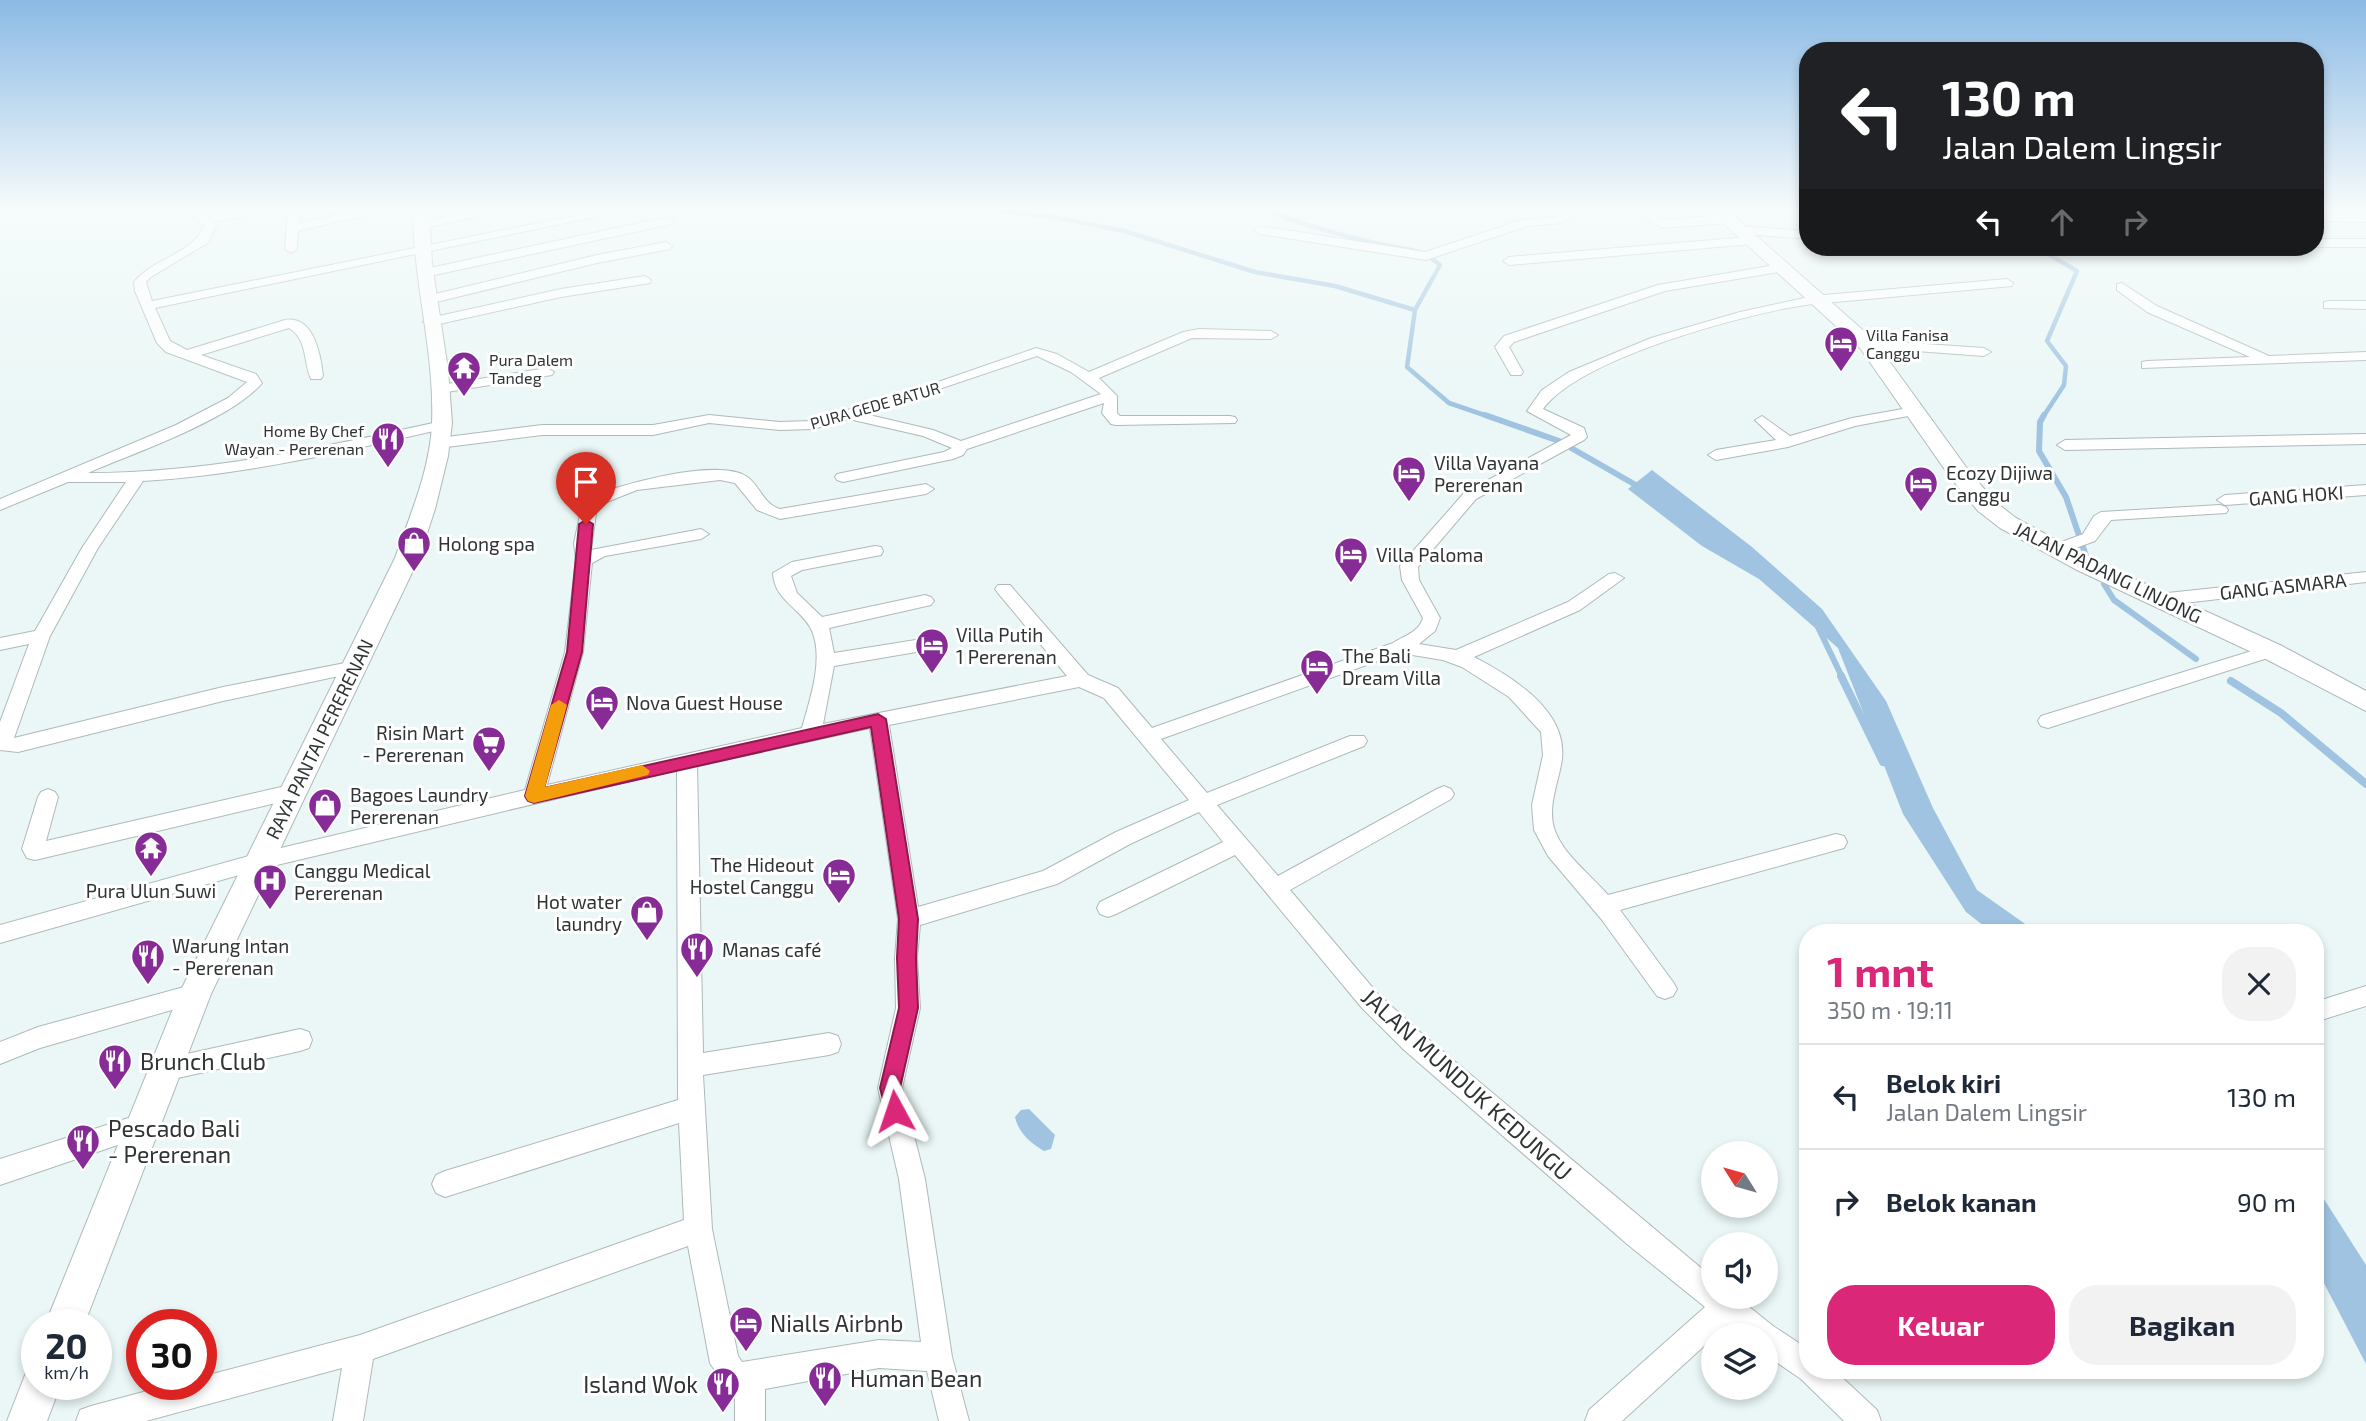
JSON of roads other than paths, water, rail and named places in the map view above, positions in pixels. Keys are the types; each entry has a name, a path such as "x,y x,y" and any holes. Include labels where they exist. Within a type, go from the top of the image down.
{"street":[{"path":"0,505 214,412 255,383 251,377 185,355 164,343 140,282 145,276"},
{"path":"148,306 269,276"},
{"name":"RAYA PANTAI PERERENAN","path":"70,1309 195,994 407,558 441,434 441,389 425,276"},
{"path":"429,311 541,276"},
{"path":"1516,372 1502,347 1509,339 1663,288 1732,276"},
{"name":"JALAN PADANG LINJONG","path":"1791,276 1821,300 1867,344 1986,506 2008,523 2063,548 2158,600 2271,651 2366,702"},
{"path":"429,311 645,279"},
{"path":"1150,736 1399,648 1422,637 1431,626 1431,613 1408,579 1409,566 1470,496 1579,437 1579,432 1534,411 1536,404 1564,380 1636,348 1680,333 1804,302 2007,283"},
{"path":"2122,286 2152,309 2268,358"},
{"path":"2329,305 2366,305"},
{"path":"185,355 290,323 308,339 316,376"},
{"path":"1087,378 1188,335 1271,335"},
{"path":"1867,344 1984,352"},
{"name":"PURA GEDE BATUR","path":"441,434 653,430 709,419 796,427 851,415 954,382 1031,353 1050,355 1110,396 1112,402 1109,413 1112,419 1124,423 1230,420"},
{"path":"2147,365 2199,365 2268,358 2366,356"},
{"path":"441,389 547,372"},
{"path":"851,415 928,433 960,446 1110,396"},
{"path":"1716,455 1788,443 1852,422 1914,411"},
{"path":"1762,420 1788,443"},
{"path":"65,478 138,476 264,462 441,434"},
{"path":"2065,445 2366,439"},
{"path":"843,477 948,456 958,452 960,446"},
{"path":"534,796 574,652 583,560 582,543 589,504 604,494 625,488 735,475 748,484 763,508 780,514 926,489"},
{"path":"138,476 90,548 40,636 3,741 6,745 18,745 223,694 355,667"},
{"name":"GANG HOKI","path":"2063,548 2089,537 2100,519 2107,515 2366,490"},
{"path":"583,560 600,552 701,534"},
{"path":"811,733 824,661 824,642 818,624 786,589 781,579 782,573 798,566 875,551"},
{"name":"GANG ASMARA","path":"2158,600 2366,577"},
{"path":"1457,657 1574,606 1615,578"},
{"path":"0,934 260,861 534,796 811,733 1081,680 1004,589"},
{"path":"818,624 925,600"},
{"path":"0,644 40,636"},
{"path":"824,661 922,645"},
{"path":"1399,648 1457,657 1504,684 1534,709 1547,725 1554,739 1553,758 1542,793 1543,827 1549,841 1604,905 1665,989"},
{"path":"2048,721 2271,651"},
{"name":"JALAN MUNDUK KEDUNGU","path":"1081,680 1111,693 1150,736 1370,1002 1701,1288"},
{"path":"878,719 909,919 906,958 908,1008 890,1088 912,1179 938,1357 954,1421"},
{"path":"909,919 1049,878 1124,838 1357,741"},
{"path":"687,762 691,1108 698,1229 725,1363 736,1376 750,1377 879,1354 938,1357"},
{"path":"48,797 33,849 36,852 294,792"},
{"path":"1275,888 1444,793"},
{"path":"1604,905 1836,842"},
{"path":"1108,908 1237,844"},
{"path":"0,1053 38,1038 195,994"},
{"path":"2324,1009 2366,996"},
{"path":"164,1070 300,1040"},
{"path":"692,1066 828,1044"},
{"path":"445,1184 691,1108"},
{"path":"0,1172 141,1126"},
{"path":"91,1421 360,1349 698,1229"},
{"path":"1600,1421 1724,1309"},
{"name":"JALAN MUNDUK KEDUNGU","path":"1726,1309 1745,1323"},
{"name":"JALAN MUNDUK KEDUNGU","path":"1778,1347 1799,1361"},
{"path":"348,1421 360,1349"},
{"path":"750,1377 750,1421"},
{"name":"JALAN MUNDUK KEDUNGU","path":"1819,1379 1853,1416"},
{"path":"27,1421 35,1400"}],"water":[{"path":"1652,470 1752,547 1822,609 1886,701 1933,808 1977,890 2025,924 1981,924 1966,912 1903,814 1838,648 1759,579 1702,546 1628,489"},
{"path":"1029,1109 1055,1135 1051,1149 1044,1151 1039,1148 1019,1128 1015,1117 1021,1110"},
{"path":"2324,1199 2366,1265 2366,1364 2324,1283"}],"waterway":[{"path":"1280,276 1335,286 1415,310"},
{"path":"1415,310 1434,276"},
{"path":"2043,417 2064,385 2066,366 2047,341 2075,276"},
{"path":"1415,310 1407,367 1449,403 1490,417"},
{"path":"1485,415 1559,441 1641,488"},
{"path":"2044,415 2040,422 2039,451 2066,497 2086,556"},
{"path":"2104,584 2114,600 2196,659"},
{"path":"1817,625 1842,677"},
{"path":"1841,676 1883,762"},
{"path":"2231,681 2281,713 2366,784"}],"place":[{"name":"Villa Fanisa Canggu","path":"1841,373"},
{"name":"Pura Dalem Tandeg","path":"464,398"},
{"name":"Home By Chef Wayan - Pererenan","path":"388,469"},
{"name":"Villa Vayana Pererenan","path":"1409,503"},
{"name":"Ecozy Dijiwa Canggu","path":"1921,513"},
{"name":"Holong spa","path":"414,573"},
{"name":"Villa Paloma","path":"1351,584"},
{"name":"Villa Putih 1 Pererenan","path":"932,675"},
{"name":"The Bali Dream Villa","path":"1317,696"},
{"name":"Nova Guest House","path":"602,732"},
{"name":"Risin Mart - Pererenan","path":"489,773"},
{"name":"Bagoes Laundry Pererenan","path":"325,835"},
{"name":"Pura Ulun Suwi","path":"151,878"},
{"name":"The Hideout Hostel Canggu","path":"839,905"},
{"name":"Canggu Medical Pererenan","path":"270,911"},
{"name":"Hot water laundry","path":"647,942"},
{"name":"Manas café","path":"697,979"},
{"name":"Warung Intan - Pererenan","path":"148,986"},
{"name":"Brunch Club","path":"115,1091"},
{"name":"Pescado Bali - Pererenan","path":"83,1171"},
{"name":"Nialls Airbnb","path":"746,1353"},
{"name":"Human Bean","path":"825,1408"},
{"name":"Island Wok","path":"723,1414"}]}
